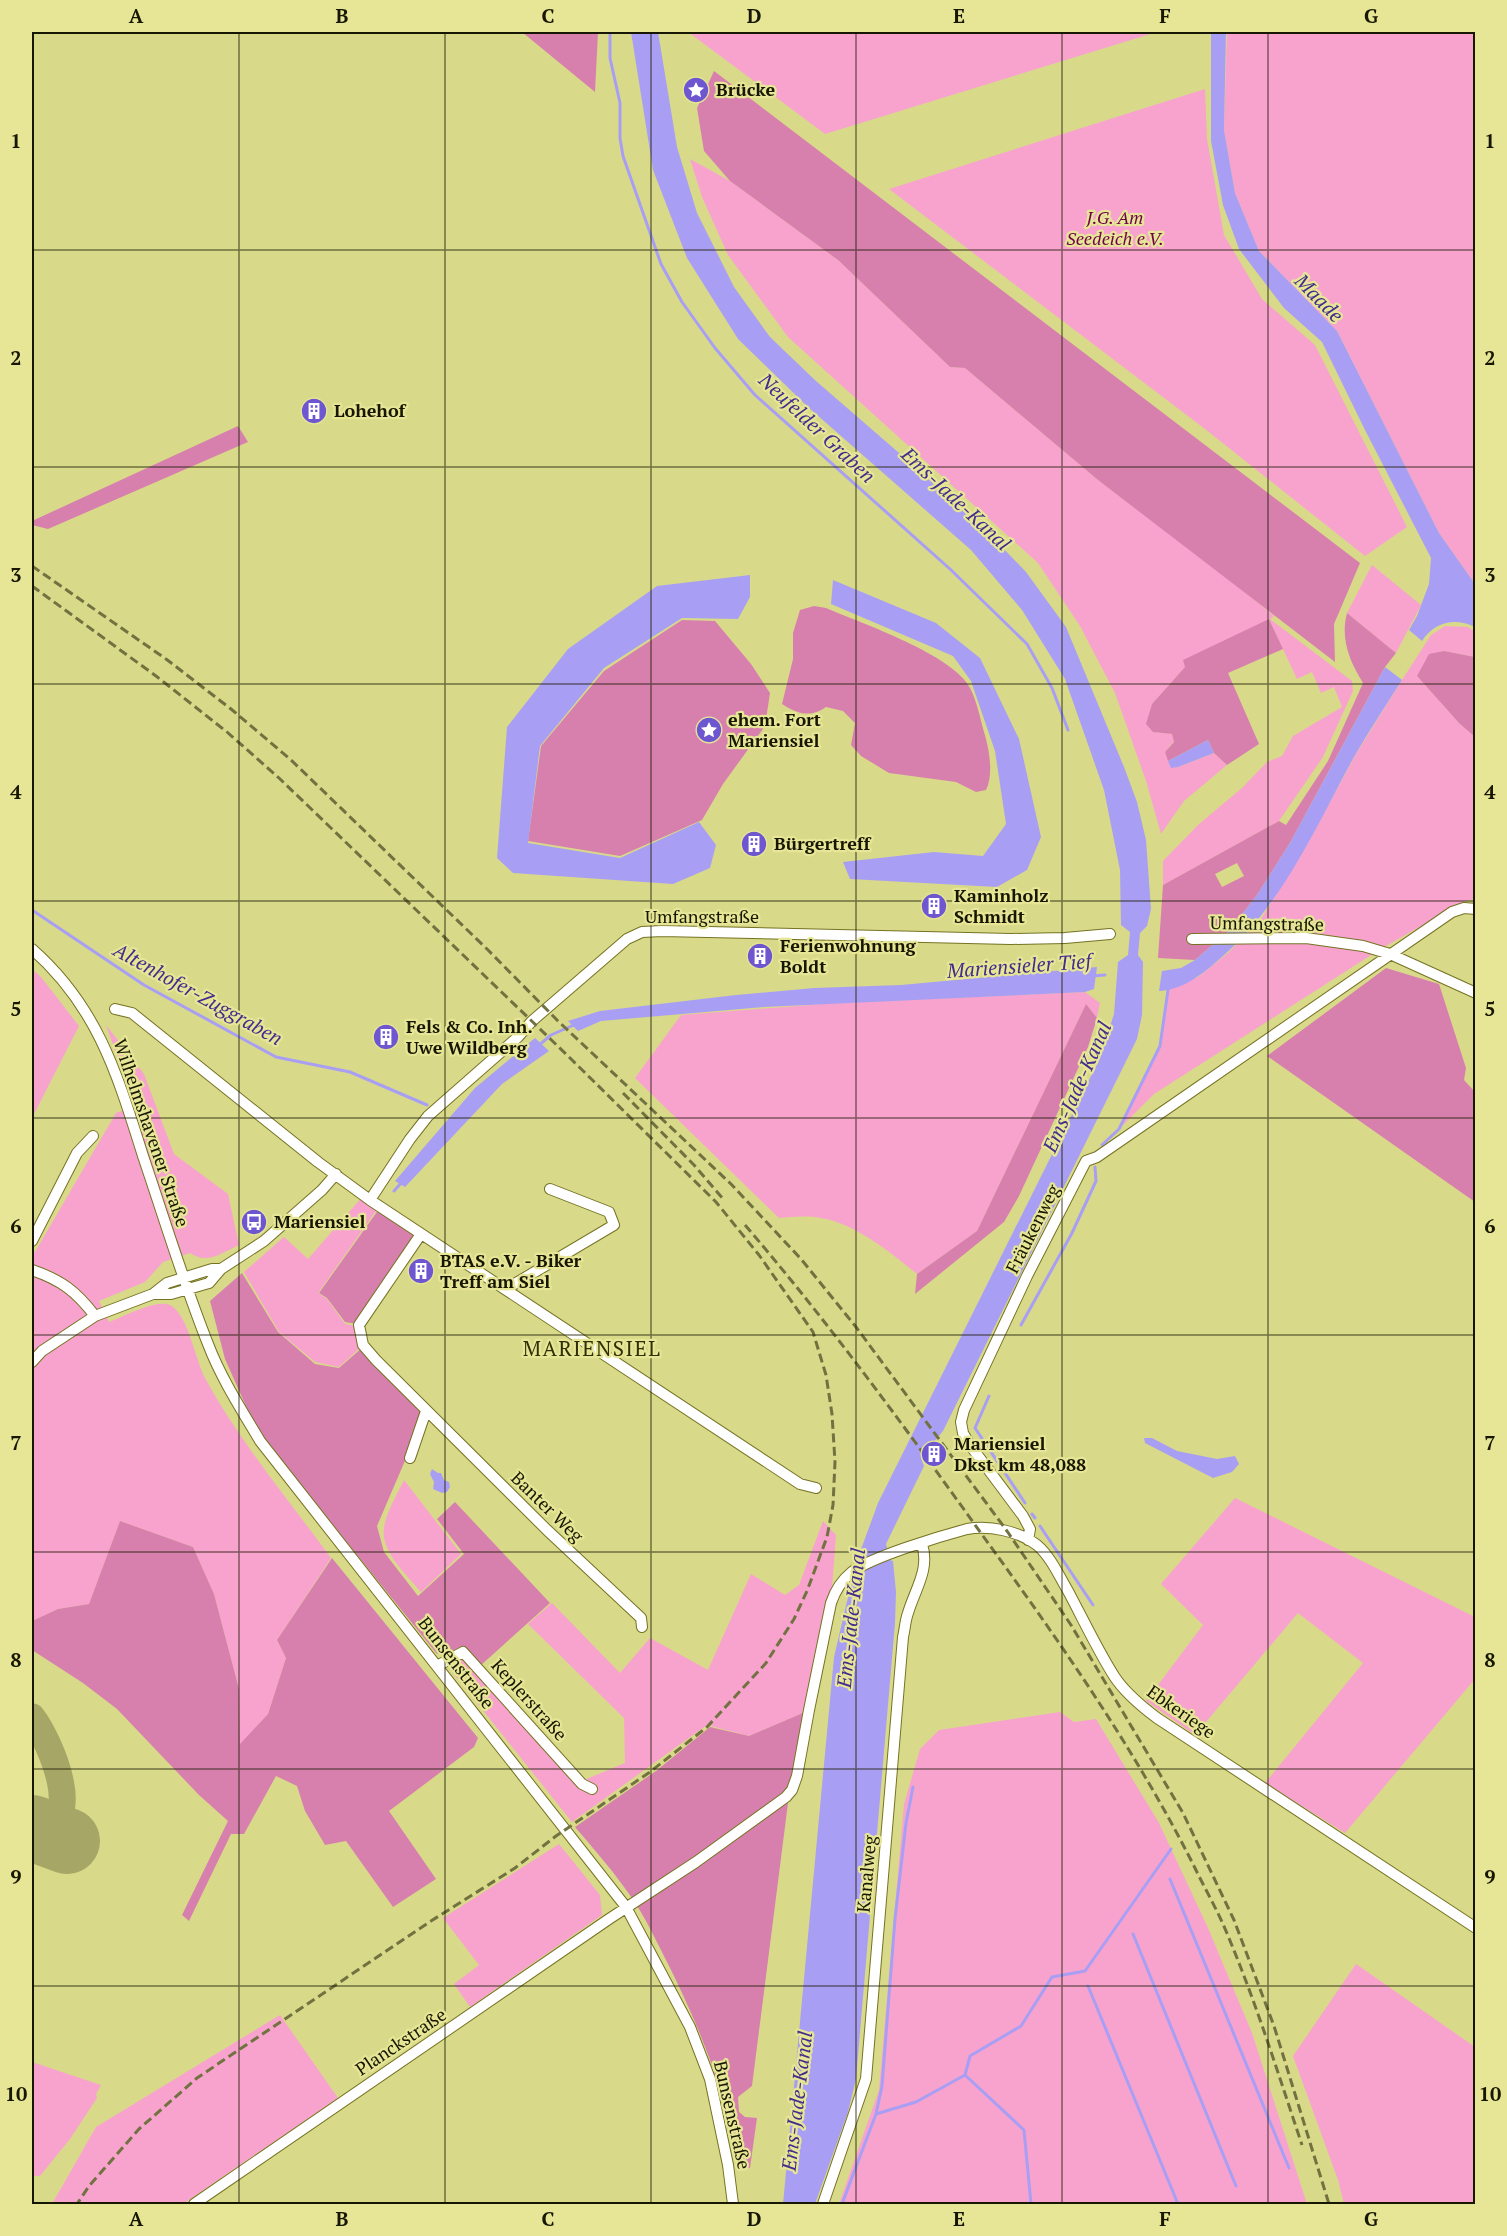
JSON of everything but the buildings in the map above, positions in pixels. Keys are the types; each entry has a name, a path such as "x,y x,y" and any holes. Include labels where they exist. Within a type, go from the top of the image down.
{"street":[{"name":"Fräukenweg","path":"1028,1540 1030,1529 1023,1516 970,1445 963,1433 961,1422 971,1394 1012,1308 1086,1161 1097,1157 1452,912 1464,908 1476,909"},
{"name":"Umfangstraße","path":"370,1200 410,1139 435,1109 518,1037 532,1021 634,934 662,931 1022,939 1110,934"},
{"name":"Umfangstraße","path":"1192,939 1306,938 1363,946 1390,954 1476,993"},
{"name":"Wilhelmshavener Straße","path":"32,949 69,989 101,1039 114,1068 188,1290 218,1369 260,1441"},
{"name":"Wilhelmshavener Straße","path":"115,1009 132,1013 370,1200 800,1484 816,1488"},
{"path":"32,1241 77,1153 93,1136"},
{"path":"153,1294 165,1296 209,1283 221,1269 264,1241 322,1190 336,1174"},
{"path":"506,1289 619,1227 609,1212 550,1189"},
{"name":"Banter Weg","path":"421,1234 359,1325 363,1345 426,1412 641,1618 642,1627"},
{"path":"32,1362 42,1351 95,1316 153,1294 167,1283 212,1269 221,1269"},
{"path":"32,1270 54,1278 76,1293 95,1316"},
{"path":"410,1458 426,1412"},
{"name":"Bunsenstraße","path":"260,1441 626,1907 690,2027 710,2079 725,2147 734,2205"},
{"name":"Ebkeriege","path":"626,1907 696,1862 792,1790 797,1776 831,1603 844,1580 858,1568 898,1551 977,1527 1007,1531 1036,1545 1046,1556 1115,1678 1140,1705 1476,1928"},
{"name":"Kanalweg","path":"823,2205 866,2079 903,1637 908,1614 923,1577 925,1557 922,1544"},
{"name":"Keplerstraße","path":"437,1666 463,1652 582,1784 592,1789"},
{"name":"Planckstraße","path":"194,2205 626,1907"}],"green space":[{"path":"688,32 1157,32 825,134"},
{"path":"1227,32 1475,32 1475,584 1439,533 1337,331 1259,251 1235,193 1224,130"},
{"name":"J.G. Am Seedeich e.V.","path":"1205,89 1207,139 1224,235 1262,299 1315,345 1407,527 1365,556 1205,429 889,189"},
{"path":"690,159 730,181 838,260 950,367 965,368 1098,480 1230,580 1274,616 1270,619 1352,681 1353,691 1323,757 1279,821 1163,885 1163,861 1199,824 1242,788 1267,762 1282,756 1293,736 1342,707 1334,687 1321,693 1312,672 1297,679 1269,619 1185,667 1152,704 1153,732 1172,734 1174,741 1165,752 1171,767 1178,767 1214,753 1227,765 1184,801 1161,834 1146,781 1115,693 1080,626 1038,563 788,337 728,255 702,197"},
{"path":"1372,565 1421,605 1396,653 1347,613"},
{"path":"1445,626 1468,627 1475,632 1475,657 1444,651 1417,676 1459,723 1475,737 1475,899 1465,901 1379,950 1154,1094 1119,1129 1160,1046 1168,990 1198,977 1228,953 1261,919 1309,841 1356,754 1402,680 1431,635"},
{"path":"32,969 41,977 79,1026 32,1118"},
{"path":"1085,992 1100,1003 1097,1018 1086,1004 977,1231 917,1274 872,1240 847,1226 816,1217 779,1218 635,1078 681,1015 836,1003"},
{"path":"106,1025 144,1074 174,1154 228,1194 239,1245 209,1258 190,1253 163,1262 145,1282 99,1301 109,1322 157,1304 170,1305 176,1310 186,1327 201,1370 233,1425 331,1558 277,1640 286,1658 268,1714 240,1745 239,1689 214,1594 193,1547 120,1521 89,1604 58,1609 32,1621 32,1257 116,1113 135,1106"},
{"path":"363,1196 378,1208 318,1293 327,1299 345,1324 357,1326 362,1346 339,1367 315,1362 279,1332 244,1272 284,1237 308,1259"},
{"path":"404,1480 461,1554 421,1592 390,1554 384,1537 387,1516"},
{"path":"1235,1498 1475,1617 1475,1679 1345,1833 1265,1783 1363,1663 1298,1613 1195,1735 1146,1701 1203,1625 1161,1584"},
{"path":"823,1521 836,1535 832,1589 805,1712 749,1736 707,1725 572,1822 450,1669 453,1662 461,1659 482,1666 584,1780 625,1763 624,1718 528,1624 552,1603 620,1673 650,1638 708,1670 751,1574 785,1595 799,1585"},
{"path":"1060,1712 1074,1722 1096,1719 1159,1823 1208,1928 1252,2033 1307,2204 839,2204 879,2090 904,1804 920,1749 939,1730"},
{"path":"559,1844 600,1895 602,1915 470,2007 454,1984 479,1965 443,1918"},
{"path":"1356,1964 1475,2047 1475,2204 1344,2204 1338,2180 1293,2056"},
{"path":"280,2015 338,2098 183,2204 52,2204 96,2127"},
{"path":"32,2062 101,2085 96,2094 97,2098 70,2139 40,2176 32,2176"}],"shaded area":[{"path":"522,32 598,32 595,92"},
{"path":"714,71 1360,563 1334,624 1335,662 1098,480 965,368 950,367 838,260 730,181 704,151 697,108"},
{"path":"238,426 248,442 48,529 32,525 32,521"},
{"path":"814,606 826,608 905,641 927,652 961,676 975,698 988,746 990,776 986,790 976,792 956,782 889,773 861,756 851,745 855,723 843,711 826,707 809,714 793,710 782,704 793,659 793,633 800,610"},
{"path":"1347,613 1396,653 1385,667 1290,843 1257,895 1230,930 1195,960 1158,958 1163,885 1279,821 1286,825 1328,761 1363,683 1348,650 1345,623","holes":["1237,863 1244,876 1222,887 1215,874"]},
{"path":"1269,619 1283,649 1228,673 1259,744 1227,765 1214,753 1208,740 1168,761 1165,752 1174,742 1172,734 1153,732 1146,724 1152,704 1185,667 1183,660"},
{"path":"682,620 715,621 751,664 770,693 765,726 723,784 702,820 620,856 528,841 541,746 604,671"},
{"path":"1444,651 1475,657 1475,737 1459,723 1417,676 1429,654"},
{"path":"1386,968 1439,984 1466,1068 1464,1080 1475,1092 1475,1202 1267,1056"},
{"path":"1086,1004 1097,1018 1088,1047 1019,1196 1004,1222 915,1294 917,1274 977,1231"},
{"path":"379,1209 417,1236 357,1324 345,1322 327,1298 319,1293"},
{"path":"242,1273 278,1332 315,1364 339,1368 363,1347 422,1414 377,1526 384,1552 418,1596 464,1554 437,1519 455,1502 550,1603 480,1666 462,1646 437,1654 257,1431 225,1359 210,1301"},
{"path":"120,1521 193,1547 214,1594 239,1689 240,1744 268,1714 286,1658 277,1640 332,1558 478,1738 474,1747 389,1811 436,1879 393,1907 346,1841 325,1845 305,1811 297,1786 276,1776 244,1834 231,1834 189,1921 182,1915 228,1821 199,1795 117,1709 83,1683 32,1650 32,1621 58,1609 89,1604"},
{"path":"805,1712 788,1803 752,2086 738,2097 739,2112 745,2117 757,2118 750,2168 738,2168 727,2113 719,2087 700,2034 677,1983 636,1904 575,1827 656,1771 710,1727 749,1736"}],"water":[{"name":"Ems-Jade-Kanal","path":"631,32 658,32 677,147 697,213 734,287 770,337 816,381 973,517 1026,572 1066,627 1124,767 1137,802 1146,840 1151,909 1147,926 1140,933 1138,955 1143,962 1142,1015 1137,1039 943,1431 921,1458 924,1466 886,1544 890,1560 893,1561 896,1592 895,1623 856,2079 848,2112 815,2204 783,2204 834,1657 856,1563 878,1503 1099,1060 1114,1014 1118,962 1128,955 1130,932 1121,925 1120,870 1104,790 1065,679 1022,610 971,550 808,407 738,339 687,258 653,170"},
{"path":"1211,32 1226,32 1224,130 1235,193 1259,251 1337,331 1439,533 1475,584 1475,627 1460,622 1446,623 1433,629 1422,641 1409,630 1429,584 1431,558 1322,342 1284,308 1239,249 1223,205 1211,141"},
{"path":"750,575 750,597 738,619 682,618 604,668 540,746 528,843 620,858 699,822 716,845 710,868 673,884 513,873 497,858 507,727 568,649 657,586"},
{"path":"833,580 936,623 980,658 1019,739 1041,837 1027,870 997,887 850,879 843,862 934,852 983,856 1006,824 995,751 971,681 953,656 831,604"},
{"path":"1385,667 1402,680 1354,757 1310,840 1277,893 1238,942 1209,968 1182,985 1159,991 1162,971 1181,968 1195,960 1230,930 1257,895 1290,843"},
{"path":"1208,740 1214,753 1171,768 1168,761"},
{"path":"1097,967 1094,989 1085,992 764,1007 601,1021 578,1031 568,1021 600,1011 736,995 814,988 901,985"},
{"path":"535,1038 549,1051 502,1084 405,1187 395,1181 475,1088"},
{"path":"1144,1438 1152,1438 1177,1451 1217,1459 1235,1456 1239,1464 1232,1472 1213,1478 1145,1443"},
{"path":"432,1469 441,1473 444,1480 449,1482 450,1487 447,1492 442,1493 433,1489 434,1482 430,1474"}],"waterway":[{"name":"Neufelder Graben","path":"610,32 610,58 620,103 620,138 623,156 661,264 682,302 715,348 755,395 950,569 1027,644 1052,688 1068,730"},
{"name":"Altenhofer-Zuggraben","path":"32,910 144,985 276,1057 350,1072 427,1105"},
{"name":"Mariensieler Tief","path":"1092,976 1105,975"},
{"path":"1102,1145 1119,1129 1160,1046 1168,990"},
{"name":"Mariensieler Tief","path":"538,1046 551,1035 576,1024"},
{"path":"1021,1325 1072,1233 1096,1181 1095,1167"},
{"name":"Mariensieler Tief","path":"394,1191 402,1182"},
{"path":"989,1396 975,1428 1025,1503"},
{"path":"1032,1514 1035,1518"},
{"path":"1040,1526 1093,1605"},
{"path":"842,2204 876,2114 882,2086 895,1919 906,1823 913,1787"},
{"path":"876,2114 916,2102 965,2075 970,2056 1021,2026 1052,1977 1085,1971 1171,1849"},
{"path":"1170,1879 1289,2168"},
{"path":"1133,1934 1236,2186"},
{"path":"1088,1986 1178,2204"},
{"path":"965,2075 1024,2130 1031,2204"}],"taxiway":[{"path":"32,1717 55,1763 62,1800 59,1815 49,1825 32,1827"}],"runway":[{"path":"32,1828 67,1841"}],"railway":[{"path":"32,566 166,659 231,709 290,759 488,950 558,1021 731,1184 801,1259 856,1327 1007,1531 1071,1625 1183,1813 1234,1920 1274,2026 1329,2204"},
{"path":"32,586 156,676 227,732 279,778 716,1202 759,1255 813,1332 826,1375 832,1414 835,1462 833,1505 827,1537 794,1619 766,1663 707,1727 650,1772 556,1836 515,1868 431,1921 197,2078 139,2129 89,2186 77,2204"},
{"path":"623,1093 694,1165 724,1200"},
{"path":"745,1225 838,1339 897,1417 1012,1576 1122,1738 1171,1823 1223,1924 1255,2006 1302,2145"}],"place":[{"name":"Brücke","path":"696,90"},
{"name":"Lohehof","path":"314,411"},
{"name":"ehem. Fort Mariensiel","path":"709,730"},
{"name":"Bürgertreff","path":"754,844"},
{"name":"Kaminholz Schmidt","path":"934,906"},
{"name":"Ferienwohnung Boldt","path":"760,956"},
{"name":"Fels & Co. Inh. Uwe Wildberg","path":"386,1037"},
{"name":"Mariensiel","path":"254,1222"},
{"name":"BTAS e.V. - Biker Treff am Siel","path":"421,1271"},
{"name":"Mariensiel Dkst km 48,088","path":"934,1454"}],"district":[{"name":"MARIENSIEL","path":"592,1349"}],"water label":[{"name":"Maade","path":"1319,298"}]}
